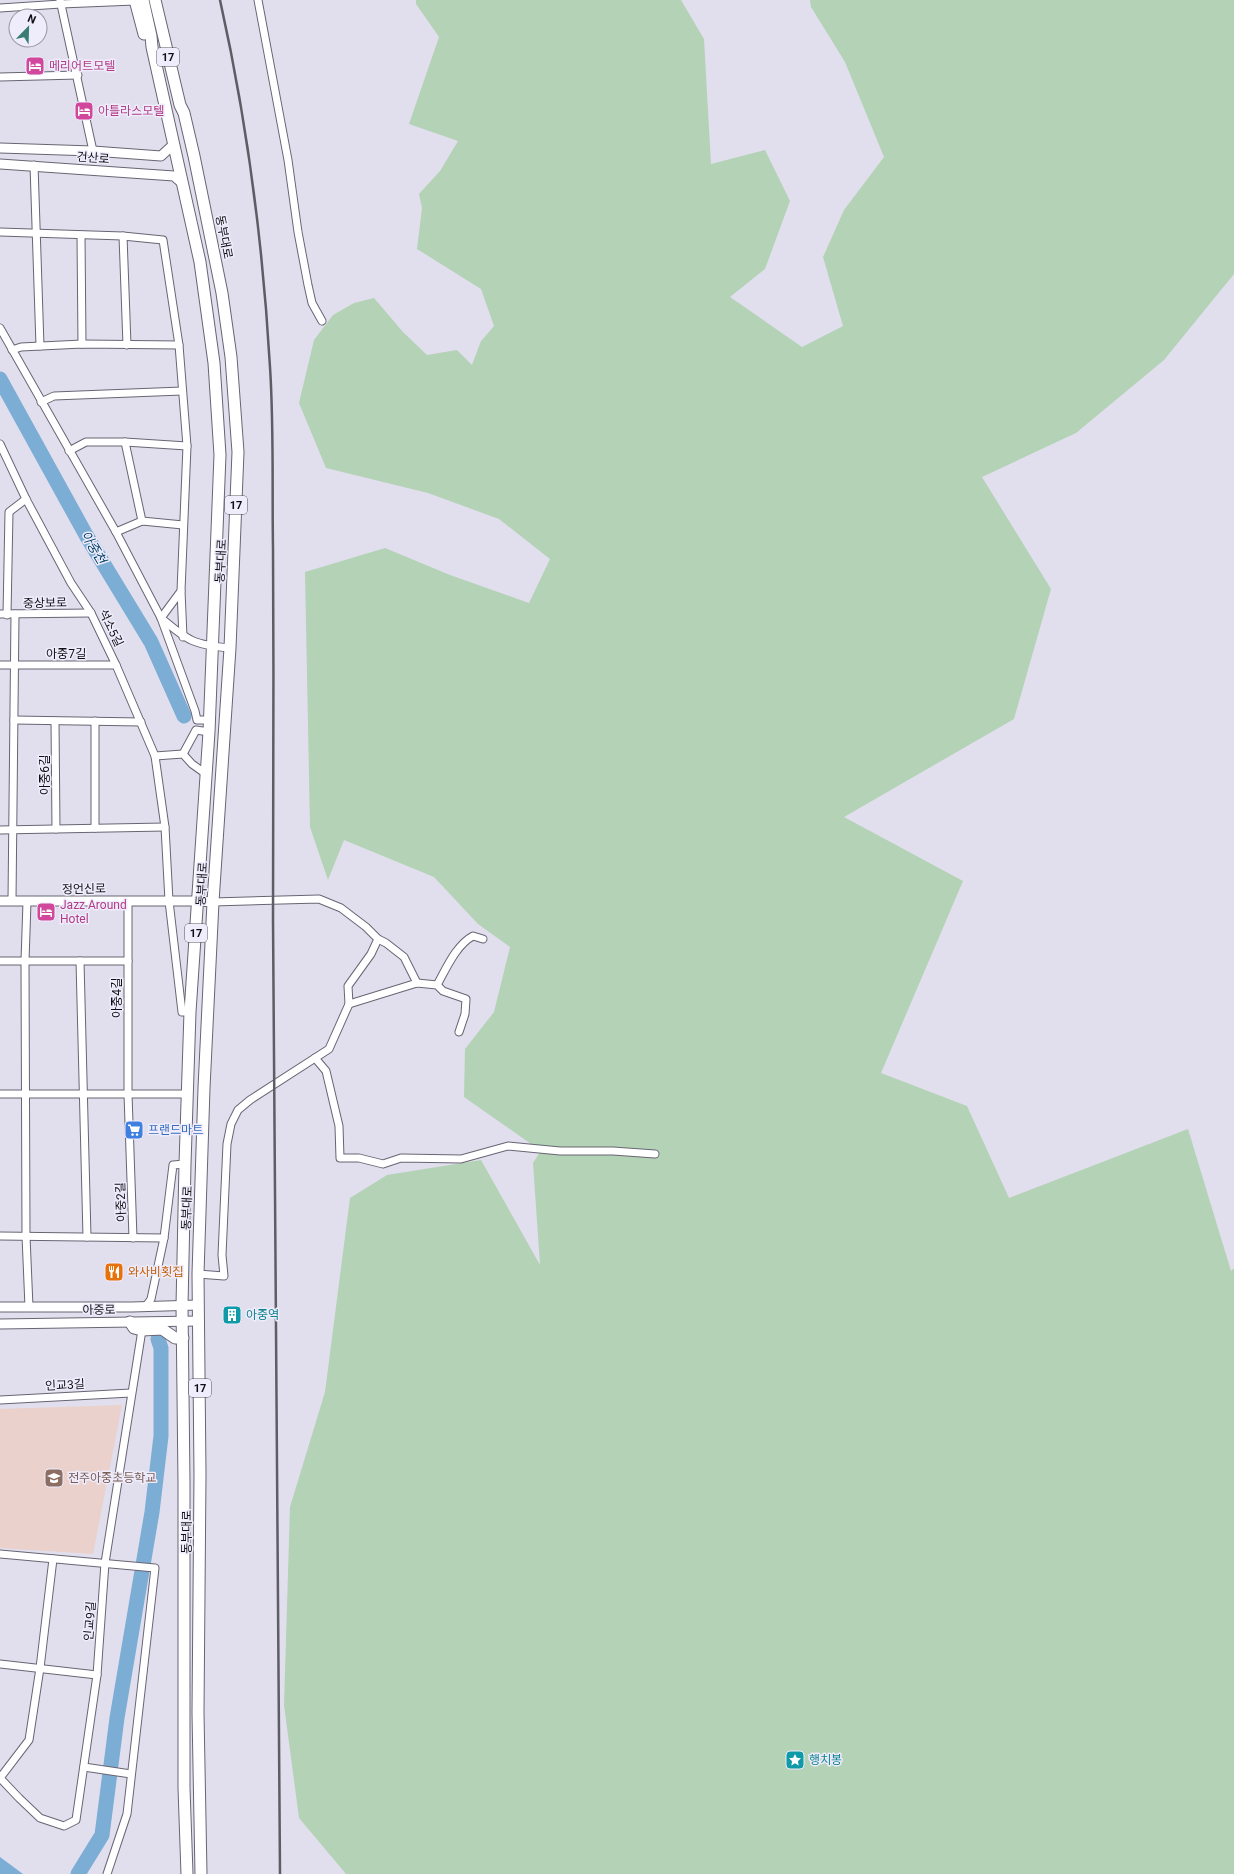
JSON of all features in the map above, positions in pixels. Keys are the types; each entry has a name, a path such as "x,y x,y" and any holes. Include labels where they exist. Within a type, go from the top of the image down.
{"main road":[{"name":"동부대로","path":"138,0 151,36 152,47 201,270 214,363 220,455 209,732 190,1012 185,1164 182,1321 184,1788 187,1874"},
{"name":"동부대로","path":"155,0 180,105 184,113 222,294 231,357 238,452 230,648 213,902 204,1088 198,1274 200,1617 198,1713 201,1874"},
{"path":"162,0 185,102 184,113"},
{"path":"130,1322 134,1328 142,1330 162,1329 174,1338 183,1338"}],"street":[{"path":"0,8 61,2 138,0"},
{"path":"258,0 288,160 298,232 308,285 312,302 322,322"},
{"path":"61,2 78,75 93,151"},
{"path":"0,77 78,75"},
{"name":"건산로","path":"0,148 93,151 161,156 174,144"},
{"name":"건산로","path":"0,164 34,165 174,176 182,183"},
{"path":"34,165 35,233 40,346"},
{"path":"0,232 123,236 163,240 178,345 187,446 181,591 183,637"},
{"path":"80,235 82,344"},
{"path":"123,236 127,345"},
{"path":"0,328 116,532 161,618 197,720 196,730 183,754"},
{"path":"12,350 21,346 82,344 178,345"},
{"path":"41,402 54,396 182,391"},
{"path":"69,451 86,442 125,442 187,446"},
{"path":"125,442 142,521"},
{"name":"석소5길","path":"0,444 26,499 71,583 91,613 116,665 155,756 165,827 169,901 182,1012 190,1012"},
{"path":"3,614 8,556 9,512 26,499"},
{"path":"116,532 142,521 183,525"},
{"path":"0,556 8,556"},
{"path":"161,618 181,591"},
{"name":"중상보로","path":"3,614 91,613"},
{"path":"12,902 14,830 15,614"},
{"path":"161,618 183,637 193,642 230,648"},
{"name":"아중7길","path":"0,665 116,665"},
{"path":"14,720 141,722"},
{"path":"197,720 209,720"},
{"name":"아중6길","path":"55,721 56,829"},
{"path":"95,828 96,722"},
{"path":"196,730 209,732"},
{"path":"155,756 183,754"},
{"path":"183,754 192,764 206,774"},
{"path":"0,830 165,827"},
{"path":"213,902 319,899 341,908 366,927 378,939 386,943 404,957 417,983"},
{"name":"정언신로","path":"0,901 213,902"},
{"name":"아중4길","path":"128,901 128,1094 130,1166"},
{"path":"27,902 25,961 25,1094 26,1236 29,1307"},
{"path":"437,985 465,940 473,936 483,939"},
{"path":"198,1274 224,1276 222,1254 226,1144 231,1124 238,1110 250,1100 329,1049 349,1004 348,986 371,954 378,939"},
{"path":"0,961 128,961"},
{"path":"80,961 87,1237"},
{"path":"349,1004 417,983 437,985 443,991 466,999 465,1014 460,1032"},
{"path":"314,1058 326,1071 339,1126 340,1158 359,1158 383,1164 401,1158 462,1159 508,1146 560,1151 613,1151 655,1154"},
{"path":"0,1094 188,1094"},
{"path":"146,1306 152,1298 164,1238 173,1165 185,1164"},
{"name":"아중2길","path":"130,1166 132,1238"},
{"name":"아중2길","path":"0,1236 164,1238"},
{"name":"아중로","path":"0,1307 198,1305"},
{"name":"아중로","path":"0,1324 199,1321"},
{"name":"인교9길","path":"52,1559 40,1668 29,1740 0,1778 40,1818 64,1826 76,1820 87,1768 97,1675 106,1563 131,1393 142,1330"},
{"name":"인교3길","path":"0,1400 131,1393"},
{"path":"0,1554 155,1568 128,1773 127,1814 107,1874"},
{"path":"0,1664 97,1675"},
{"path":"87,1768 128,1773"}],"shaded area":[{"name":"전주아중초등학교","path":"122,1405 93,1554 0,1548 0,1409"}],"green space":[{"path":"416,0 681,0 704,39 711,164 765,150 790,201 765,269 730,297 802,347 843,326 823,257 844,210 884,157 845,62 811,7 810,0 1234,0 1234,274 1164,360 1076,433 982,477 1051,589 1014,719 844,817 963,881 881,1073 967,1106 1009,1198 1188,1129 1231,1271 1234,1268 1234,1874 346,1874 299,1818 284,1705 290,1507 325,1392 350,1198 387,1175 481,1160 540,1265 533,1163 540,1152 531,1144 464,1097 465,1049 494,1012 510,947 478,924 434,877 344,840 328,880 310,827 305,572 385,548 450,575 529,603 550,559 499,519 428,493 326,468 299,403 314,340 333,315 354,303 374,298 403,332 427,355 457,350 472,365 481,341 494,326 481,289 417,249 422,208 419,194 440,171 458,141 409,124 439,37 416,4"}],"water":[{"path":"0,1857 23,1874 0,1874"}],"waterway":[{"name":"아중천","path":"0,379 86,535 151,642 184,716"},
{"path":"78,1874 102,1835 117,1718 152,1512 161,1436 161,1348 158,1339"}],"railway":[{"path":"220,0 230,45 246,137 258,229 267,321 272,413 273,920 280,1874"}],"place":[{"name":"메리어트모텔","path":"35,66"},
{"name":"아틀라스모텔","path":"84,111"},
{"name":"Jazz Around Hotel","path":"46,912"},
{"name":"프랜드마트","path":"134,1130"},
{"name":"와사비횟집","path":"114,1272"},
{"name":"아중역","path":"232,1315"},
{"name":"전주아중초등학교","path":"54,1478"},
{"name":"행치봉","path":"795,1760"}]}
